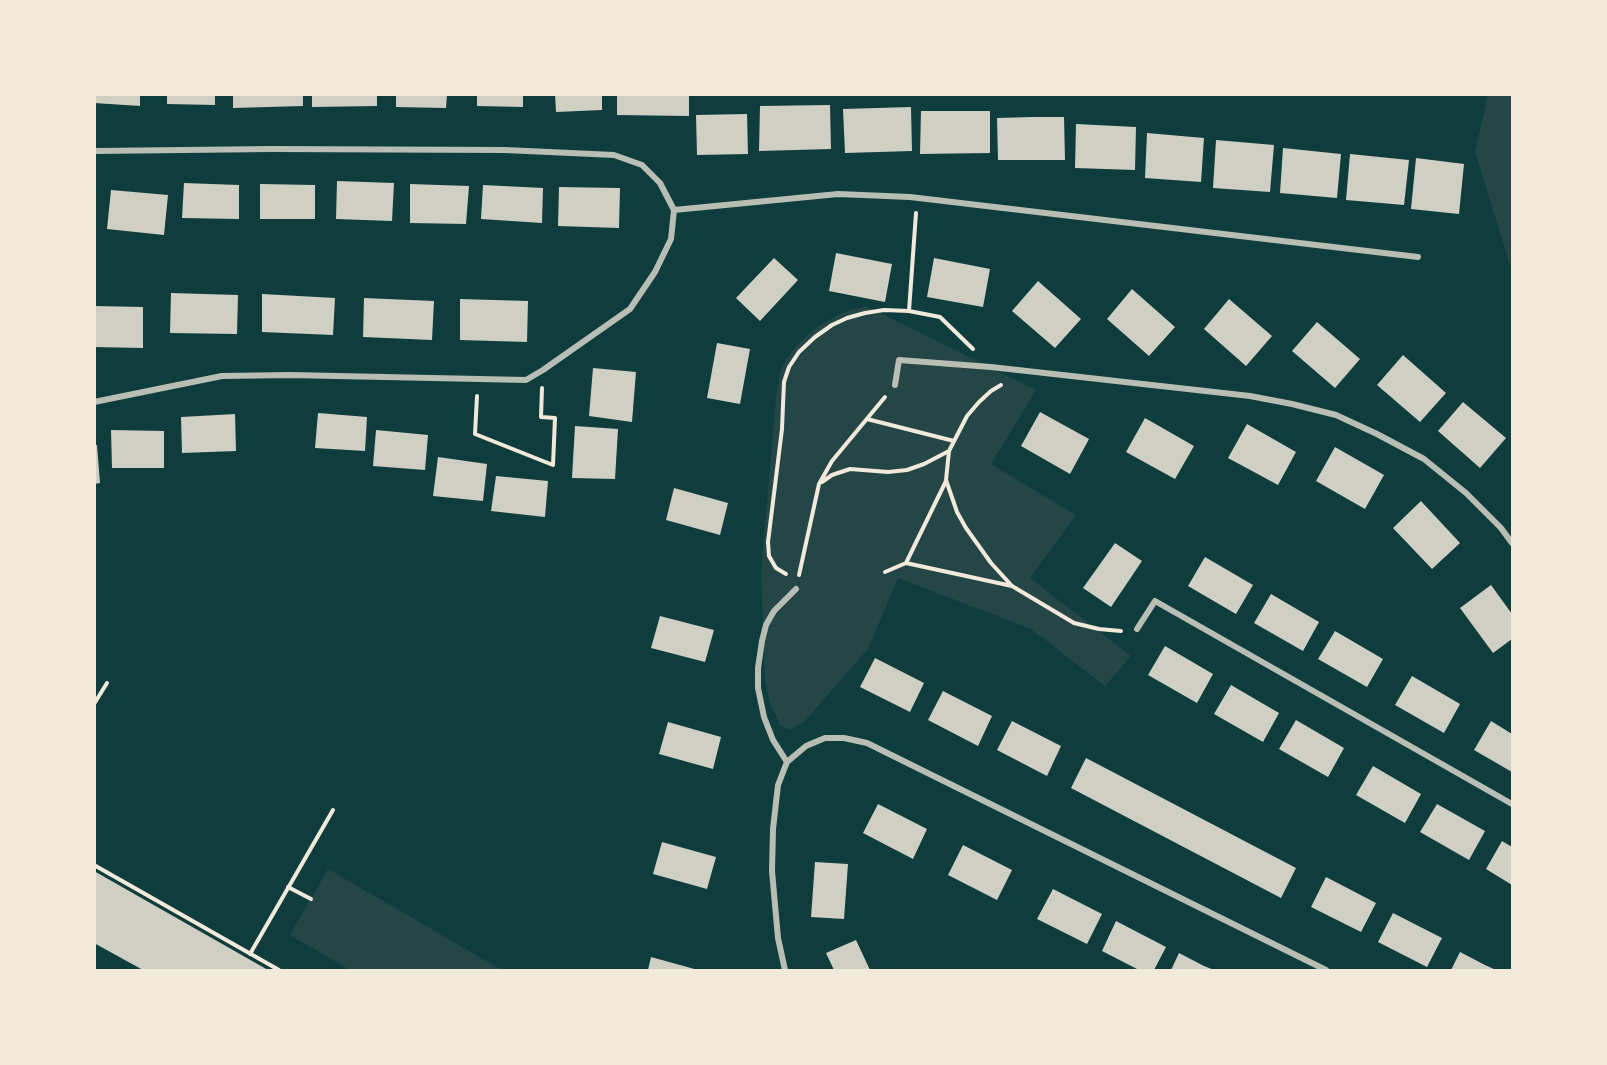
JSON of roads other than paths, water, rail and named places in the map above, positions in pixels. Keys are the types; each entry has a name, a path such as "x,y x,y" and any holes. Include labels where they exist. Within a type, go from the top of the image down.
{"street":[{"path":"94,151 505,150 614,155 642,165 660,183 674,210 671,239 655,272 630,309 526,380 290,375 222,376 94,402"},
{"path":"674,210 838,194 917,199 1418,257"},
{"path":"895,385 898,360 991,367 1250,396 1336,415 1424,459 1466,493 1501,528 1512,543"},
{"path":"787,762 773,740 764,717 758,688 758,668 766,625 774,611 796,589"},
{"path":"1137,629 1155,601 1512,804"},
{"path":"785,970 778,938 772,871 772,829 778,785 787,762 806,747 825,738 844,738 867,743 1326,970"}]}
